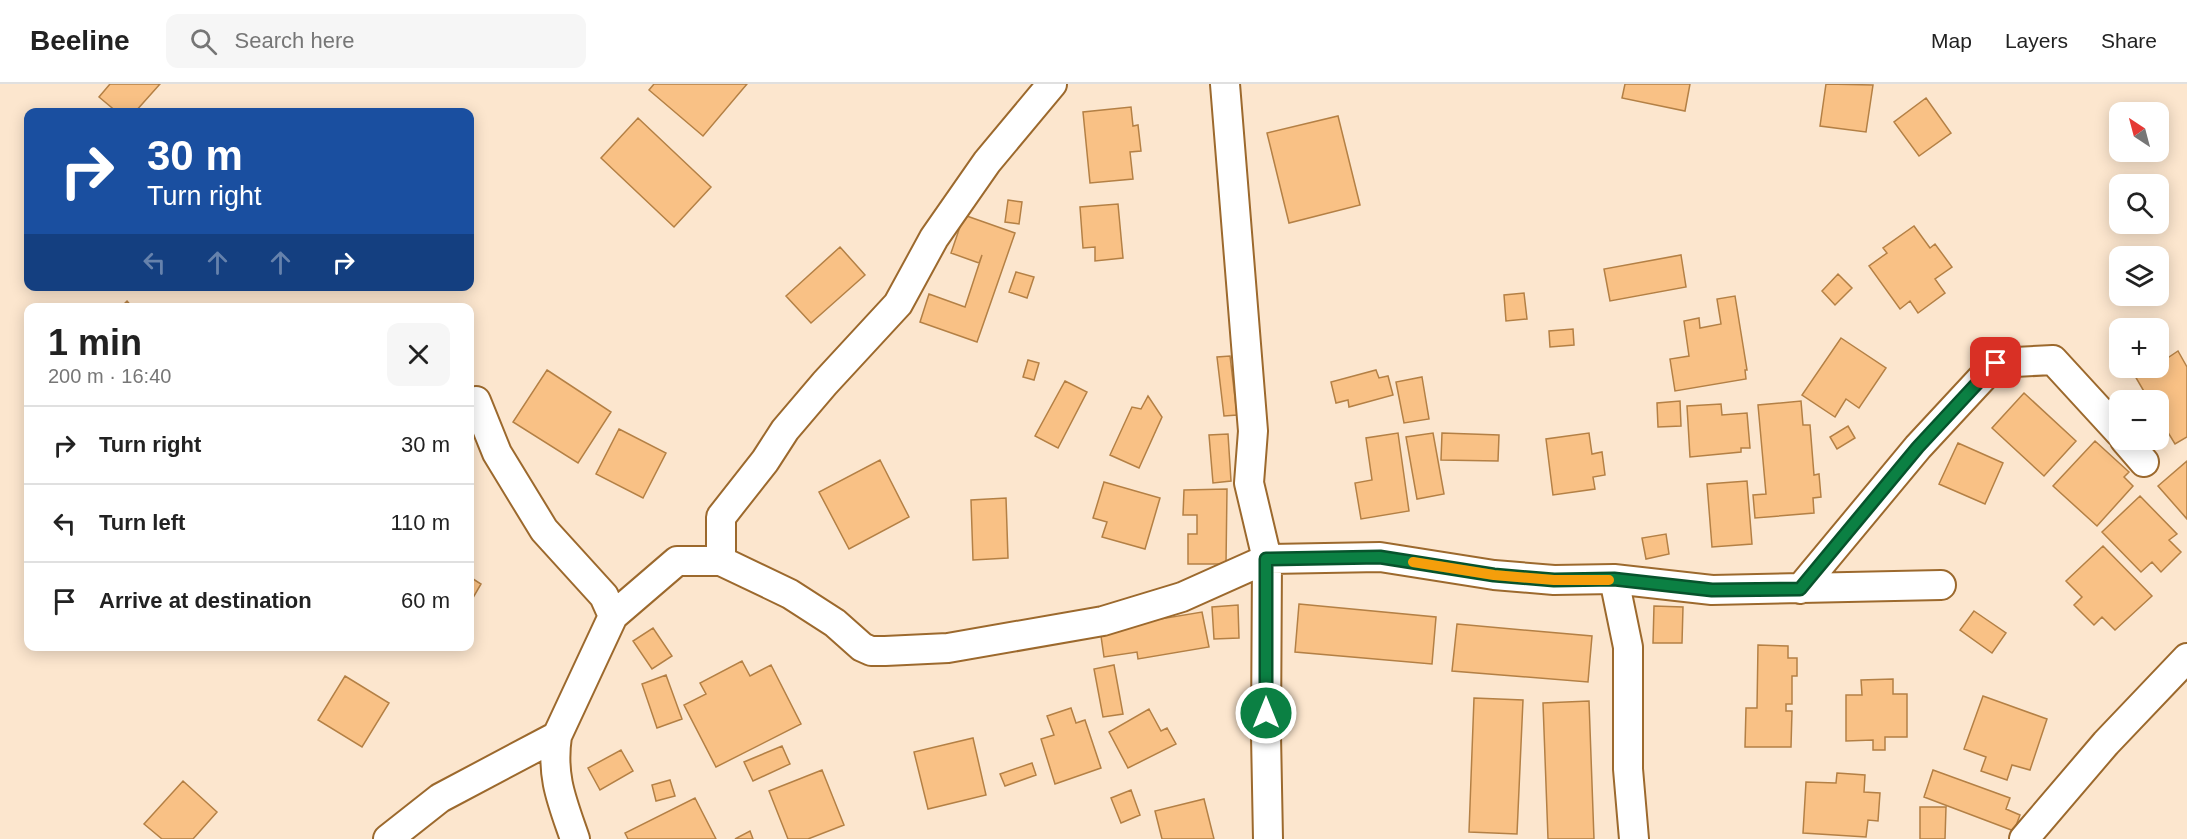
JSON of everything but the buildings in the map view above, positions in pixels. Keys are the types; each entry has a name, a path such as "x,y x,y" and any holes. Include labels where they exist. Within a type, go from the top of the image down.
{"street":[{"path":"721,561 721,517 785,430 898,304 934,238 981,171 1052,84"},
{"path":"1225,84 1253,431 1250,483 1266,559 1268,839"},
{"path":"1800,589 1918,447 1996,363 2053,360 2109,421"},
{"path":"476,401 497,453 544,530 604,597 613,616"},
{"path":"2134,450 2144,462"},
{"path":"575,839 557,789 554,757 557,736 613,616 677,561 721,561 790,594 835,623 862,647 871,651 948,648 1103,621 1182,597 1266,559 1380,557 1494,575 1554,580 1614,579 1712,590 1941,585"},
{"path":"1614,579 1628,647 1628,769 1634,839"},
{"path":"2024,839 2106,743 2187,658"},
{"path":"388,839 440,798 557,736"}],"slow traffic":[{"path":"1413,562 1494,575 1554,580 1609,580"}],"route":[{"path":"1266,713 1266,559 1380,557 1494,575 1554,580 1614,579 1712,590 1800,589 1918,447 1996,363"}]}
